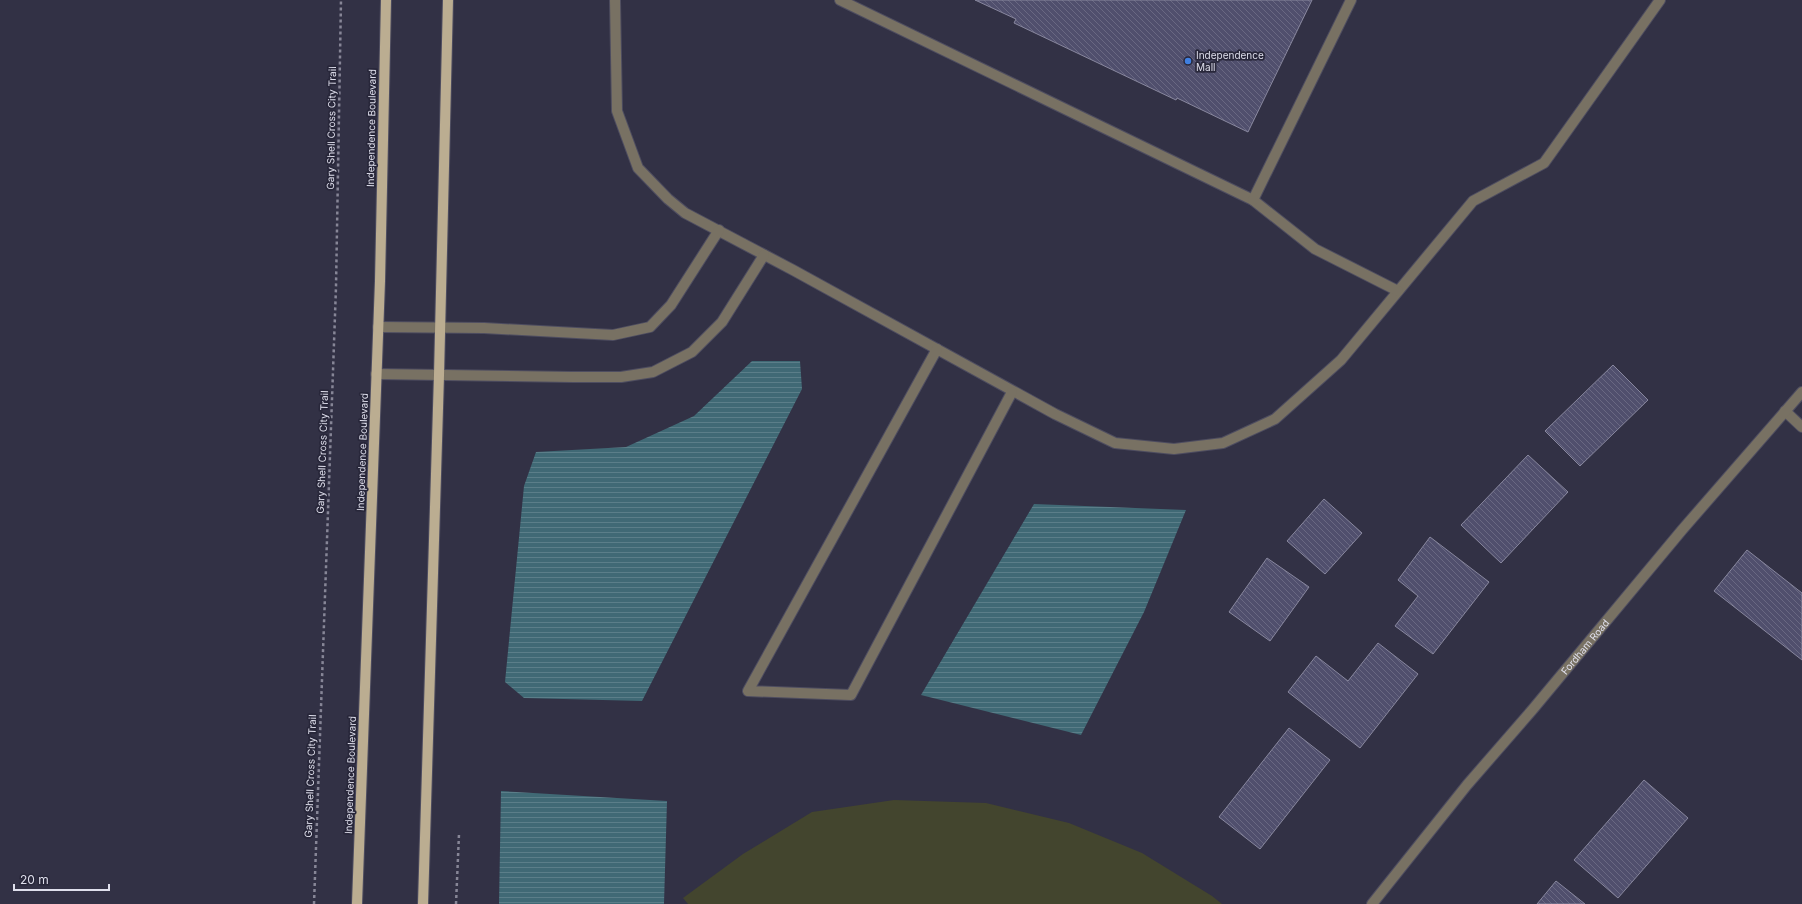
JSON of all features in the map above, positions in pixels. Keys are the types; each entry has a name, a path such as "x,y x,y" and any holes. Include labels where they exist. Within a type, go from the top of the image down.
{"main road":[{"name":"Independence Boulevard","path":"357,904 378,327 386,0"},
{"path":"423,904 439,375 448,0"}],"street":[{"path":"615,0 617,111 638,168 668,199 686,213 937,349 1012,392 1115,442 1174,449 1224,442 1275,419 1341,360 1473,201 1544,163 1660,0"},
{"path":"840,0 857,4 1253,200 1315,249 1398,291"},
{"path":"1253,200 1351,0"},
{"path":"378,327 484,328 613,335 650,327 670,305 719,230"},
{"path":"376,374 621,377 653,372 692,352 722,322 764,255"},
{"path":"937,349 748,691 851,695 1012,392"},
{"name":"Fordham Road","path":"1372,904 1467,785 1533,709 1682,530 1802,392"},
{"path":"1785,411 1802,427"}],"path":[{"name":"Gary Shell Cross City Trail","path":"314,904 336,287 341,0"},
{"path":"456,904 459,834"}],"green space":[{"path":"894,800 986,803 1069,823 1142,853 1212,896 1222,904 688,904 683,898 743,854 812,812"}],"water":[{"path":"752,361 800,361 802,389 642,701 524,698 505,682 524,486 536,452 626,447 694,416"},
{"path":"1034,504 1186,510 1144,612 1081,735 921,695"},
{"path":"501,791 667,801 664,904 499,904"}],"building":[{"name":"Independence Mall","path":"975,0 1312,0 1248,132 1177,98 1176,100 1014,23 1016,19"},
{"path":"1613,365 1648,400 1580,466 1545,431"},
{"path":"1528,455 1568,492 1501,563 1461,525"},
{"path":"1324,499 1362,533 1325,574 1287,541"},
{"path":"1430,537 1489,582 1433,654 1395,626 1418,596 1398,580"},
{"path":"1747,550 1802,593 1802,660 1714,591"},
{"path":"1267,558 1309,587 1270,641 1229,612"},
{"path":"1378,643 1418,674 1360,748 1288,692 1316,656 1348,681"},
{"path":"1289,728 1330,760 1260,849 1219,817"},
{"path":"1644,780 1688,818 1618,898 1574,860"},
{"path":"1556,881 1585,904 1537,904"}],"place":[{"name":"Independence Mall","path":"1188,61"}]}
